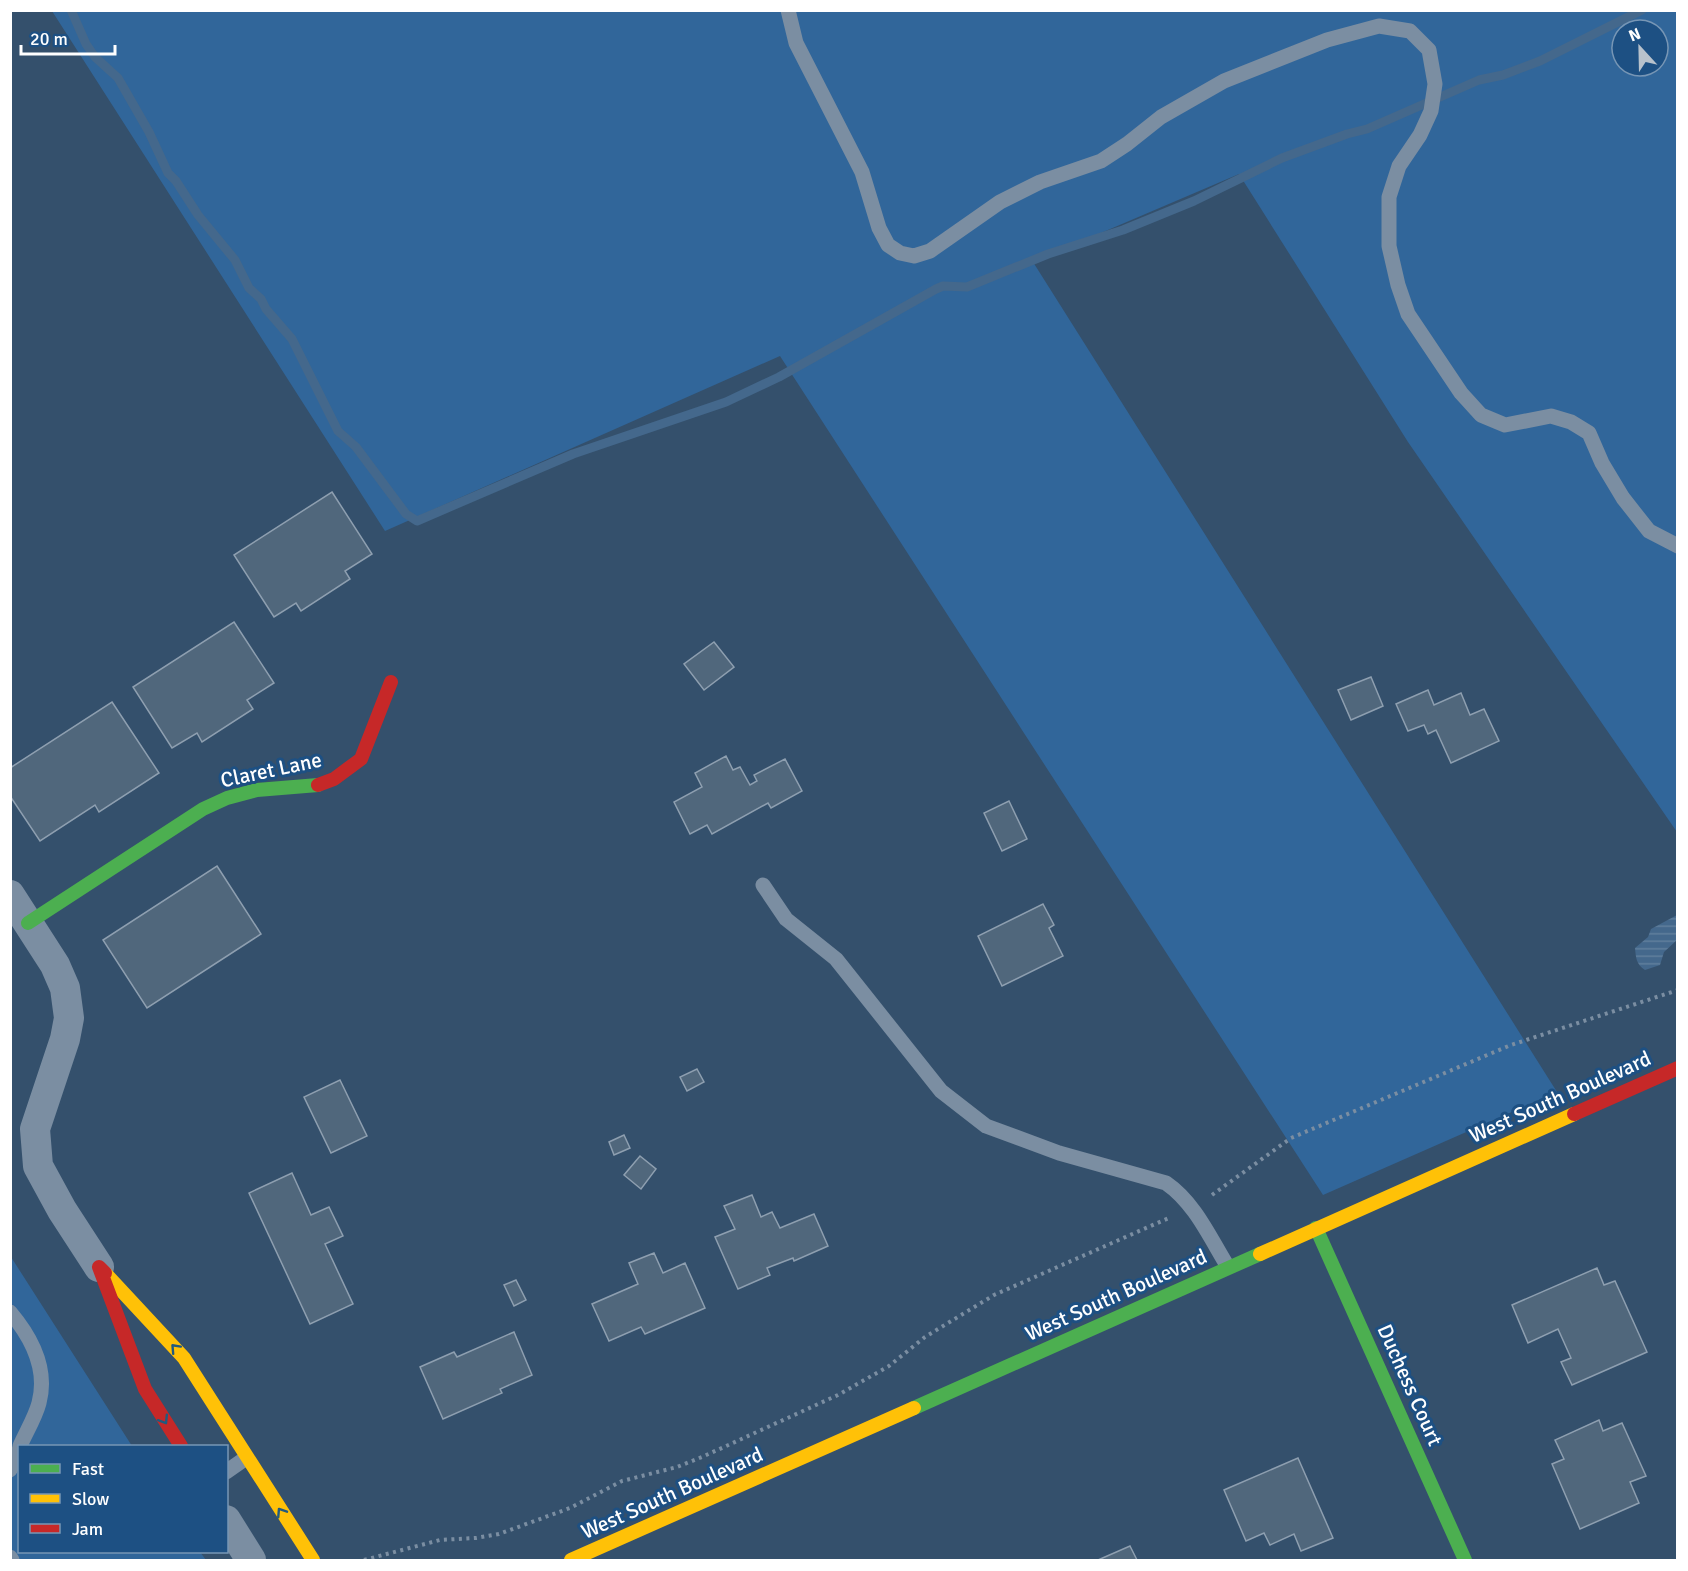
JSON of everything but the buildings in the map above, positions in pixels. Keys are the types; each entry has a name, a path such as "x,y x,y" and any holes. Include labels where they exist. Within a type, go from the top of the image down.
{"street":[{"name":"Claret Lane","path":"28,923 203,809 227,798 256,790 314,786 334,779 360,759 391,682"},
{"path":"10,895 55,965 65,988 69,1018 65,1039 35,1130 38,1166 62,1210 99,1267 184,1358 313,1560"},
{"name":"West South Boulevard","path":"571,1560 1677,1068"},
{"name":"Duchess Court","path":"1316,1228 1465,1560"},
{"path":"99,1267 145,1389 180,1445"},
{"path":"228,1523 251,1560"}],"lane":[{"path":"788,10 796,44 862,172 879,228 888,245 900,254 914,256 930,251 1000,202 1040,182 1101,161 1161,117 1224,81 1327,40 1368,28 1379,26 1410,30 1429,50 1435,84 1431,111 1420,135 1399,166 1389,197 1389,246 1398,285 1408,314 1461,393 1480,415 1505,425 1551,416 1571,422 1589,434 1602,463 1623,498 1650,531 1677,546"},
{"path":"763,885 786,919 836,959 941,1091 986,1126 1059,1154 1166,1183 1180,1193 1192,1208 1228,1267"},
{"path":"10,1312 22,1326 38,1355 41,1377 39,1402 21,1445"},
{"path":"10,1470 18,1452"},
{"path":"228,1471 246,1458"}],"path":[{"path":"364,1560 440,1540 499,1534 570,1508 622,1481 677,1467 702,1457 838,1395 889,1366 925,1337 994,1295 1192,1208 1291,1138 1511,1045 1677,990"}],"shaded area":[{"path":"52,11 1677,11 1677,832 1408,442 1239,174 1033,262 1557,1092 1323,1195 780,356 385,531"},
{"path":"1677,915 1677,940 1664,952 1660,965 1645,970 1638,963 1635,948 1648,937 1651,929"},
{"path":"11,1257 131,1445 18,1445 18,1553 201,1553 206,1560 11,1560"}],"waterway":[{"path":"71,10 86,44 95,57 118,78 149,132 168,173 176,181 198,215 235,260 249,288 261,299 266,309 292,339 338,431 356,447 406,514 417,521 573,454 726,402 779,377 943,286 967,287 1048,254 1123,230 1194,201 1282,158 1367,129 1479,80 1503,75 1540,61 1642,10"}],"traffic: fast":[{"path":"28,923 203,809 227,798 257,790 318,785"},
{"path":"1316,1228 1465,1560"},
{"path":"914,1408 1260,1254"}],"traffic: slow":[{"path":"1260,1254 1574,1114"},
{"path":"105,1273 184,1358 313,1560"},
{"path":"571,1560 914,1408"}],"traffic: jam":[{"path":"318,785 334,779 361,759 391,682"},
{"path":"1574,1114 1678,1068"},
{"path":"105,1273 99,1267 145,1389 180,1445"}]}
